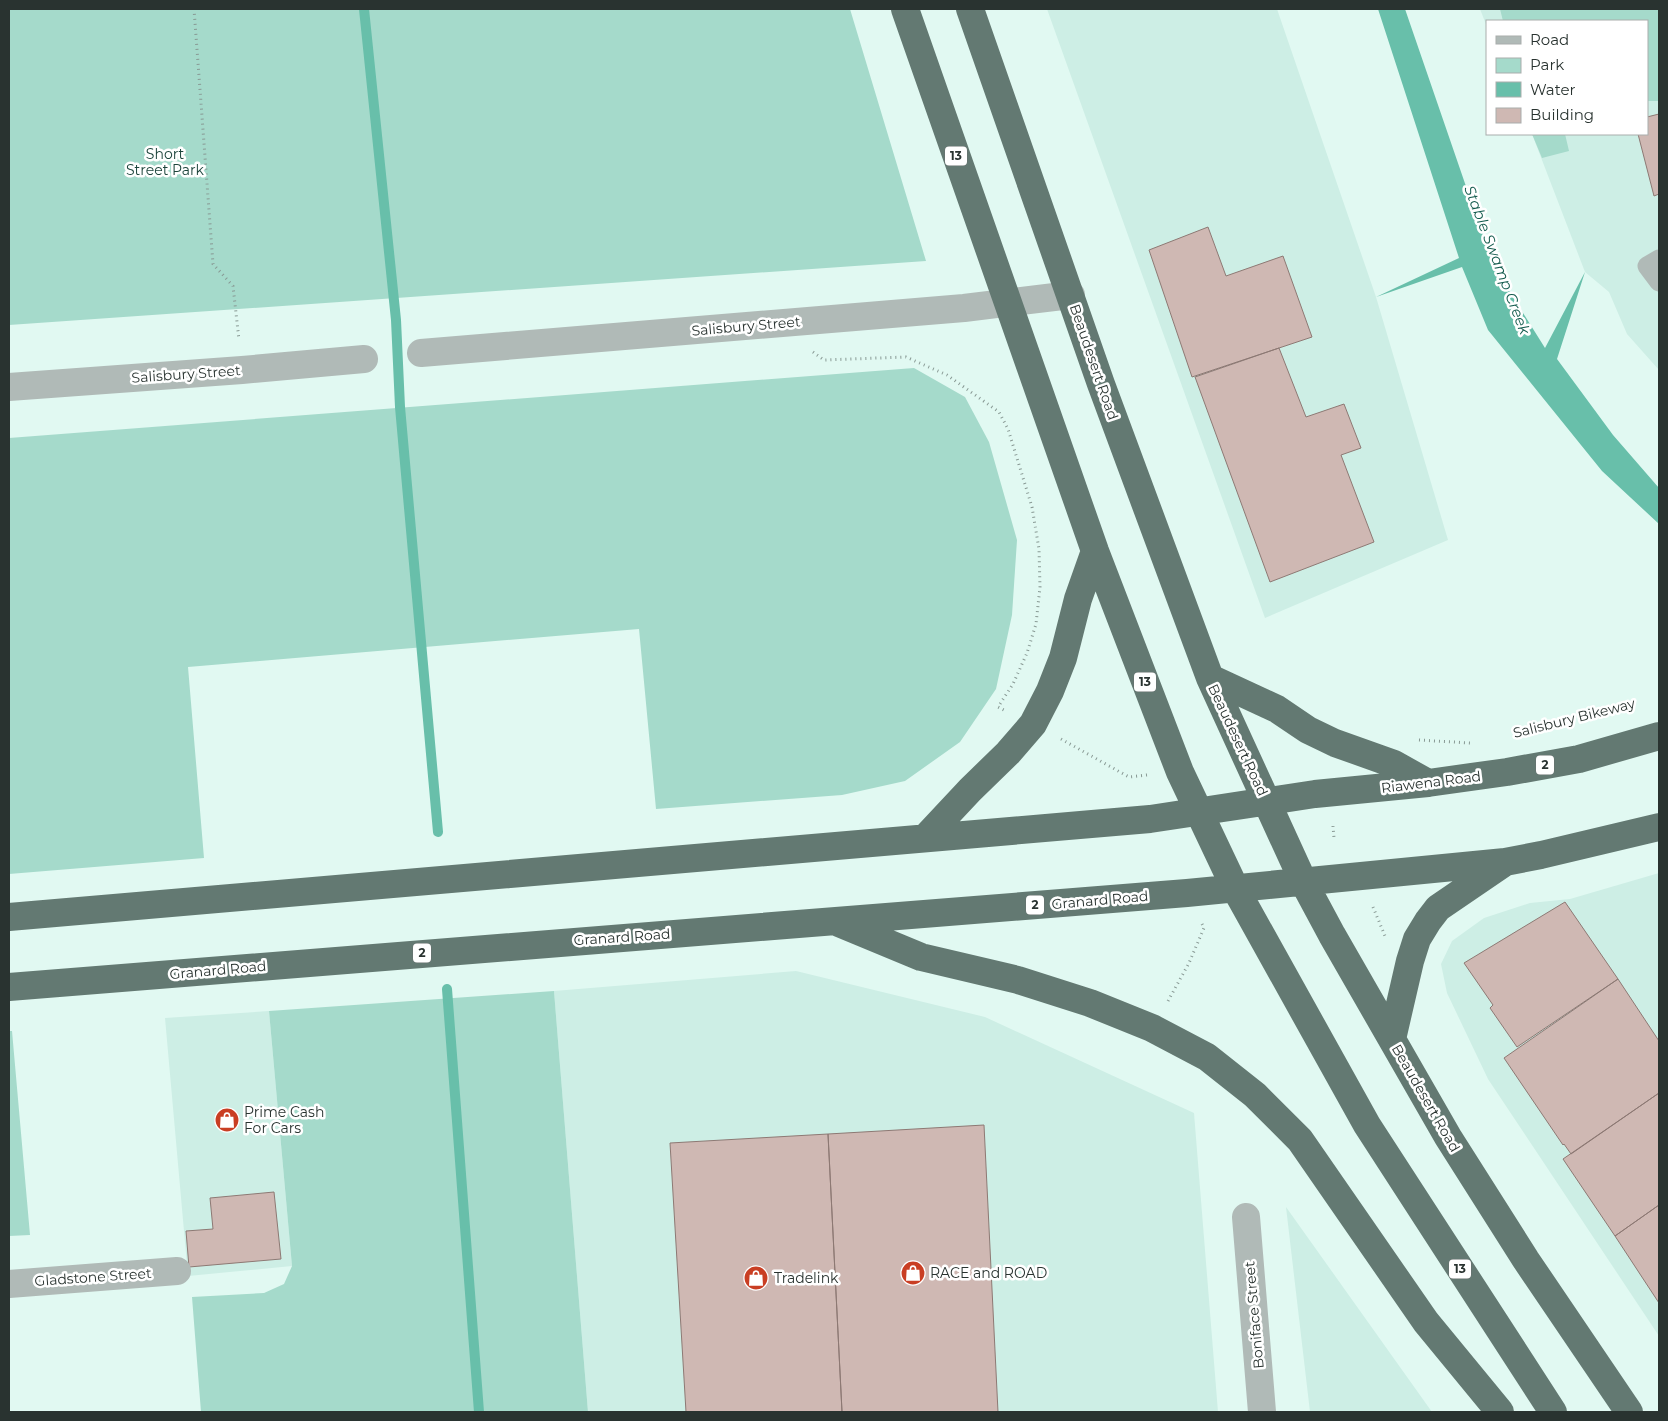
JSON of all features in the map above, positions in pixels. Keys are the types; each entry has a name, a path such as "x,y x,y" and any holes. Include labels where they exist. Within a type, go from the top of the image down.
{"highway":[{"name":"13","path":"904,9 1095,550 1180,772 1235,888 1367,1125 1554,1412"},
{"name":"Beaudesert Road","path":"970,9 1101,384 1210,678 1303,881 1448,1137 1516,1244 1629,1412"},
{"path":"926,837 1008,753 1033,724 1050,691 1063,658 1078,600 1095,550"},
{"path":"1210,678 1277,709 1308,730 1335,743 1394,764 1428,784"},
{"name":"Riawena Road","path":"1199,812 1315,794 1428,784 1507,772 1579,759 1659,736"},
{"name":"2","path":"9,917 1131,820 1199,812"},
{"name":"2","path":"1235,888 1505,862 1659,827"},
{"path":"1392,1039 1410,960 1418,939 1428,921 1438,908 1505,862"},
{"name":"Granard Road","path":"9,987 1235,888"},
{"path":"835,921 921,957 1018,980 1090,1003 1152,1028 1207,1057 1255,1095 1300,1140 1426,1322 1500,1412"}],"street":[{"name":"Salisbury Street","path":"421,353 964,308 1071,295"},
{"name":"Salisbury Street","path":"9,387 364,359"},
{"name":"Boniface Street","path":"1246,1217 1262,1412"},
{"name":"Gladstone Street","path":"9,1284 177,1271"}],"lane":[{"path":"1659,259 1648,266 1659,282"}],"path":[{"path":"194,9 213,264 233,286 242,370"},
{"path":"806,321 812,352 824,360 906,357 947,375 999,412 1008,429 1032,507 1039,549 1040,587 1036,624 1027,653 1013,684 998,707 1008,712"},
{"path":"1054,735 1129,777"},
{"path":"1415,740 1472,743"},
{"path":"1332,826 1334,838"},
{"path":"1373,907 1386,938"},
{"path":"1166,1005 1189,963 1204,928 1200,919"}],"shaded area":[{"path":"1047,9 1277,9 1376,297 1448,540 1265,618"},
{"path":"1480,9 1659,9 1659,370 1627,334 1609,292 1585,272 1532,135 1648,135 1648,20 1486,20 1486,24"},
{"path":"1659,873 1659,1336 1488,1079 1447,993 1441,964 1452,941 1484,918 1530,903 1570,899"},
{"path":"796,971 985,1017 1194,1113 1218,1412 588,1412 554,991"},
{"name":"Prime Cash For Cars","path":"269,1011 292,1266 188,1276 165,1018"},
{"path":"1286,1207 1432,1412 1310,1412"}],"green space":[{"name":"Short Street Park","path":"9,9 850,9 926,261 9,325"},
{"path":"1500,9 1659,9 1659,101 1648,101 1648,20 1503,20"},
{"path":"1532,135 1565,135 1569,151 1542,158"},
{"path":"914,368 965,397 989,442 1017,540 1012,615 996,689 960,742 905,781 842,795 656,809 639,629 188,667 204,858 9,874 9,438"},
{"path":"554,991 588,1412 201,1412 192,1297 264,1293 284,1284 292,1266 269,1011"},
{"path":"9,1031 12,1031 30,1235 9,1236"}],"water":[{"path":"1378,9 1405,9 1481,230 1501,278 1545,348 1585,272 1557,359 1613,435 1659,488 1659,524 1602,471 1488,330 1462,267 1376,297 1459,258"}],"building":[{"path":"1659,114 1659,194 1654,196 1638,135 1648,135 1648,117"},
{"path":"1208,227 1226,276 1283,256 1312,337 1192,377 1149,250"},
{"path":"1279,348 1306,417 1344,404 1361,448 1341,455 1374,542 1270,582 1195,377"},
{"path":"1565,902 1618,979 1517,1047 1490,1008 1493,1005 1464,963"},
{"path":"1618,979 1659,1041 1659,1093 1571,1154 1504,1058"},
{"path":"1659,1093 1659,1205 1615,1236 1563,1159"},
{"name":"RACE and ROAD","path":"984,1125 998,1412 842,1412 828,1134"},
{"name":"Tradelink","path":"828,1134 842,1412 686,1412 670,1143"},
{"path":"274,1192 281,1259 189,1267 186,1231 213,1229 210,1198"},
{"path":"1659,1205 1659,1303 1615,1236"}],"waterway":[{"path":"364,9 396,320 400,407 438,832"},
{"path":"447,989 479,1412"}],"place":[{"name":"Prime Cash For Cars","path":"227,1120"},
{"name":"RACE and ROAD","path":"913,1273"},
{"name":"Tradelink","path":"756,1278"}],"water label":[{"name":"Stable Swamp Creek","path":"1497,260"}]}
